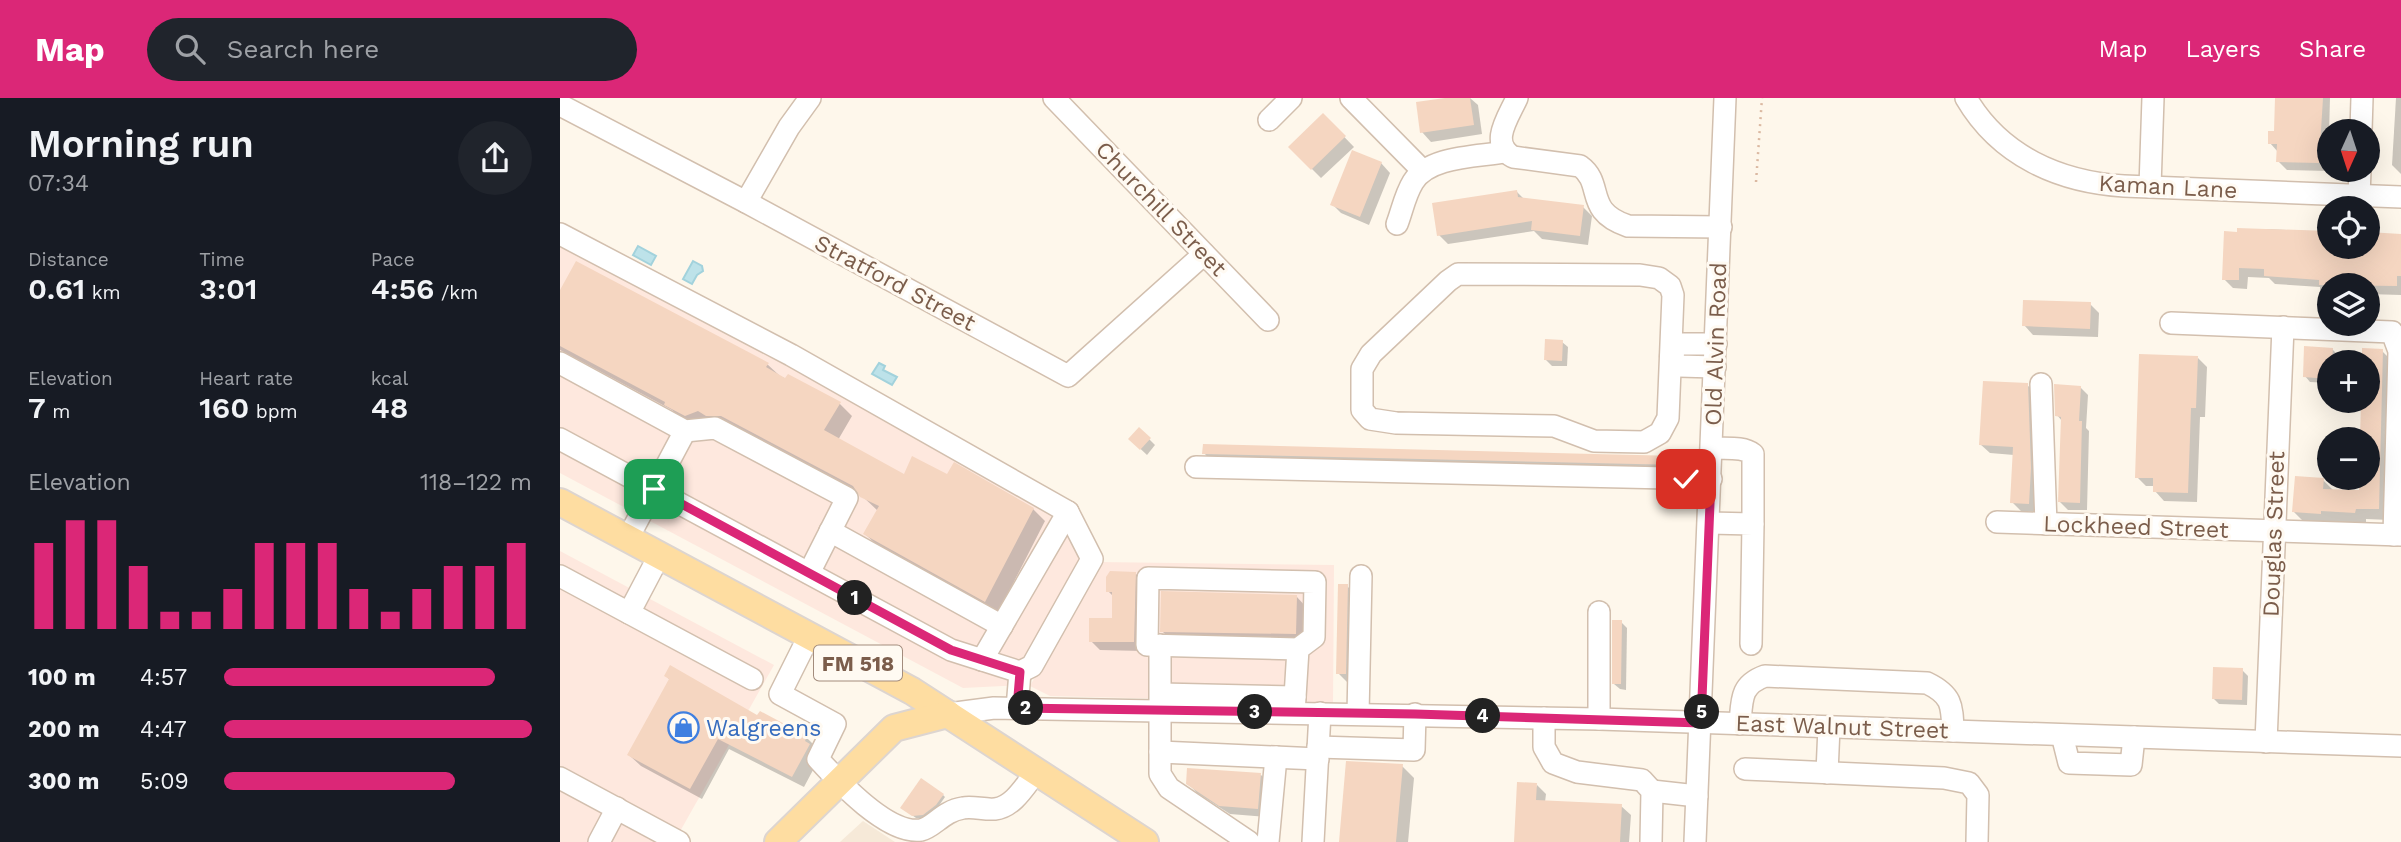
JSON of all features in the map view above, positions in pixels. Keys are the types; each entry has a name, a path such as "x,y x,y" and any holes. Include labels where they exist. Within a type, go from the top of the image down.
{"main road":[{"name":"FM 518","path":"560,502 912,691 1145,842"},
{"path":"778,842 894,729 948,714"}],"street":[{"path":"746,202 789,127 810,98"},
{"name":"Churchill Street","path":"1054,98 1268,320"},
{"path":"1269,120 1291,98"},
{"path":"1351,98 1422,170"},
{"path":"1517,98 1501,132 1500,141 1505,152 1513,157 1580,166 1589,176 1598,206 1604,214 1628,226 1721,227"},
{"name":"Old Alvin Road","path":"1695,842 1726,98"},
{"name":"Kaman Lane","path":"1966,98 1994,135 2010,149 2042,168 2086,182 2359,196"},
{"path":"2150,187 2153,98"},
{"path":"2361,119 2362,98"},
{"name":"Stratford Street","path":"560,105 1068,376 1205,254"},
{"path":"1397,224 1411,184 1422,170 1436,163 1505,152"},
{"path":"2359,196 2360,182"},
{"name":"Kaman Lane","path":"2380,196 2401,197"},
{"path":"560,234 791,355 1068,512 1092,559 1032,666 1020,672 951,650 560,439"},
{"path":"1715,367 1679,366 1671,356 1673,295 1670,286 1659,278 1640,275 1458,274 1371,354 1362,369 1362,410 1370,419 1396,424 1554,426 1594,442 1644,442 1660,433 1668,418 1671,356 1678,344 1716,344"},
{"path":"2171,323 2392,332 2399,351 2398,535"},
{"name":"Douglas Street","path":"2266,741 2283,327"},
{"path":"560,363 685,430 715,428 848,498 809,573"},
{"path":"2041,384 2046,524"},
{"path":"628,538 685,430"},
{"path":"1712,448 1749,450 1753,454 1751,644"},
{"path":"1196,467 1711,479"},
{"path":"982,660 1068,512"},
{"name":"Lockheed Street","path":"1997,522 2398,535"},
{"path":"1709,523 1753,524"},
{"path":"830,531 1002,626"},
{"path":"629,613 659,556"},
{"path":"560,576 752,679"},
{"path":"1358,714 1361,576"},
{"path":"1148,578 1315,582 1314,637 1298,649 1147,645 1148,578"},
{"path":"1599,612 1599,719"},
{"path":"809,636 780,694 835,724 818,759 839,782 879,815 902,828 918,830 926,828 943,814 965,807 1005,807 1037,771"},
{"path":"1160,645 1160,774 1169,788 1249,842"},
{"path":"1294,705 1298,649"},
{"path":"1017,708 1020,672"},
{"path":"1740,724 1743,693 1754,680 1766,676 1927,683 1942,690 1949,700 1953,731"},
{"name":"East Walnut Street","path":"948,714 993,708 1161,702 1294,705 1320,713 1599,719 2401,746"},
{"path":"1313,842 1320,713"},
{"path":"1160,752 1276,757 1414,750 1415,714"},
{"path":"1544,718 1544,747 1553,763 1577,772 1643,780 1652,791 1651,842"},
{"path":"1827,773 1829,727"},
{"path":"1268,842 1276,757"},
{"path":"1745,769 1944,778 1969,783 1978,795 1977,842"},
{"path":"560,778 617,808 644,834 679,842"},
{"path":"1652,791 1697,796"},
{"path":"599,842 617,808"}],"path":[{"path":"1756,181 1762,98"}],"shaded area":[{"path":"560,229 1074,506 1098,553 1025,685 963,688 560,473"},
{"path":"560,551 774,665 674,842 560,842"},
{"path":"1098,562 1334,565 1333,703 1050,696 1030,686"},
{"path":"863,821 895,842 840,842"}],"water":[{"path":"638,246 656,256 651,265 633,255"},
{"path":"693,261 702,266 703,271 692,284 683,279"},
{"path":"879,363 885,366 883,370 897,377 892,385 872,374"}],"building":[{"path":"1470,98 1474,125 1420,133 1416,102"},
{"path":"2275,98 2323,98 2322,119 2317,119 2317,163 2276,162 2277,144 2268,144 2268,131 2274,131"},
{"path":"1323,113 1346,136 1311,170 1288,147"},
{"path":"1352,150 1382,162 1360,217 1330,205"},
{"path":"1517,190 1518,197 1584,205 1580,236 1531,230 1532,221 1437,236 1432,203"},
{"path":"2237,228 2317,231 2317,259 2380,259 2380,233 2401,234 2401,276 2397,276 2397,286 2380,286 2380,273 2317,273 2317,280 2264,276 2264,269 2239,268 2239,280 2222,280 2224,231 2237,232"},
{"path":"576,261 769,363 766,367 785,378 788,374 841,402 824,430 904,474 912,456 947,474 954,462 1034,508 985,602 863,534 879,506 860,497 853,486 721,416 706,416 698,411 685,416 664,405 665,402 560,346 560,290"},
{"path":"2023,300 2091,302 2090,329 2022,326"},
{"path":"1545,339 1563,340 1562,361 1544,360"},
{"path":"2304,346 2333,348 2317,350 2317,378 2303,377"},
{"path":"2383,349 2380,469 2380,427 2360,427 2361,413 2380,413 2380,350 2362,350"},
{"path":"2139,354 2198,356 2196,408 2191,408 2188,493 2153,492 2153,478 2135,478"},
{"path":"1983,381 2028,383 2031,468 2029,504 2010,503 2013,447 1979,445"},
{"path":"2054,384 2081,386 2080,503 2058,502 2061,417 2055,416"},
{"path":"1139,427 1151,438 1140,450 1128,439"},
{"path":"1203,444 1680,456 1680,465 1202,454"},
{"path":"2295,476 2317,478 2317,490 2379,490 2379,509 2356,509 2355,513 2292,512"},
{"path":"1110,571 1136,572 1134,642 1089,642 1089,618 1112,618 1112,592 1106,592 1106,577"},
{"path":"1338,584 1348,584 1346,674 1336,674"},
{"path":"1161,591 1297,595 1296,634 1160,632"},
{"path":"1612,620 1622,620 1621,684 1612,684"},
{"name":"Walgreens","path":"670,665 757,715 760,711 807,736 805,741 810,744 792,777 718,739 690,789 627,755 669,679 664,676"},
{"path":"2213,667 2243,668 2242,700 2212,699"},
{"path":"1346,761 1403,764 1396,842 1339,842"},
{"path":"1187,768 1261,773 1258,809 1219,806 1186,784"},
{"path":"921,778 944,794 936,805 923,815 912,816 900,808"},
{"path":"1517,782 1537,783 1536,800 1622,804 1620,842 1514,842"}],"place":[{"name":"Walgreens","path":"683,728"}],"route":[{"path":"654,489 951,650 1020,672 1017,708 1415,714 1701,723 1711,479 1686,479"}]}
